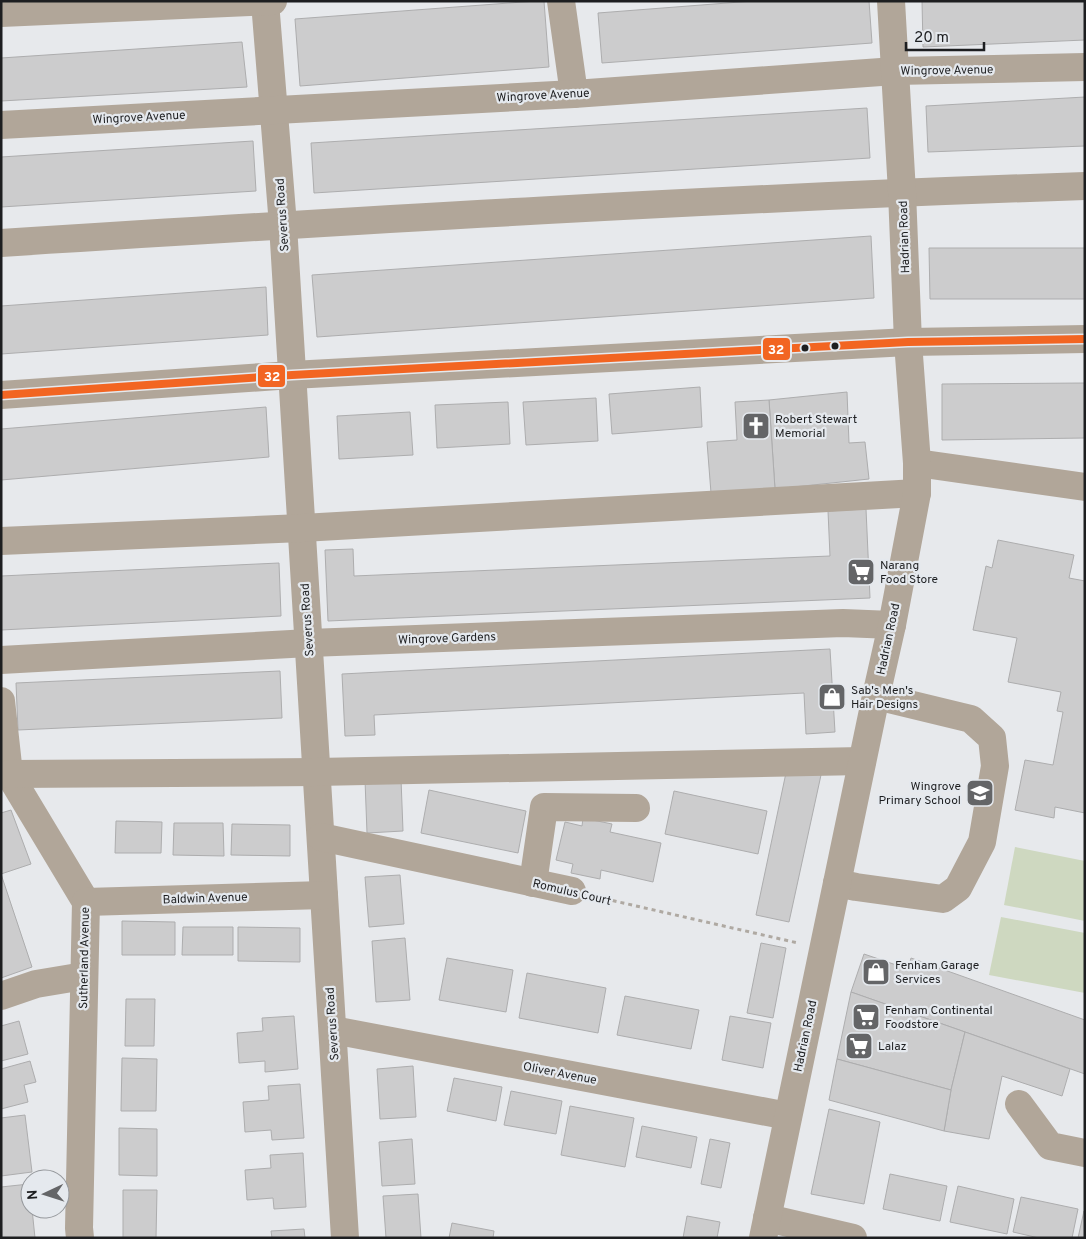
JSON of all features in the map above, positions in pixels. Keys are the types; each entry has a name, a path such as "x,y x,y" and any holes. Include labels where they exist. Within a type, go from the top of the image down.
{"street":[{"path":"1,13 273,1"},
{"path":"561,1 574,94"},
{"name":"Hadrian Road","path":"765,1228 892,625 917,493 917,464 908,342 896,71 891,1"},
{"name":"Severus Road","path":"265,2 283,225 345,1238"},
{"name":"Wingrove Avenue","path":"1,125 574,94 896,71 1085,67"},
{"path":"1,244 283,225 902,192 1085,186"},
{"path":"1,395 292,375 908,342 1085,339"},
{"path":"917,464 1085,487"},
{"path":"1,542 302,528 917,493"},
{"name":"Wingrove Gardens","path":"1,660 309,643 833,623 892,625"},
{"path":"837,883 943,899 958,888 982,842 996,766 992,738 971,719 876,696"},
{"name":"Sutherland Avenue","path":"1,701 9,774 86,902 80,1238"},
{"path":"9,774 317,772 862,761"},
{"path":"533,883 544,807 636,808"},
{"name":"Romulus Court","path":"321,837 572,891"},
{"name":"Baldwin Avenue","path":"86,902 324,895"},
{"path":"1,996 36,984 84,976"},
{"name":"Oliver Avenue","path":"333,1030 788,1116"},
{"path":"1019,1104 1050,1146 1085,1153"},
{"path":"765,1228 853,1238"}],"path":[{"name":"Romulus Court","path":"572,891 823,949"}],"green space":[{"path":"1015,847 1085,861 1085,921 1004,905"},
{"path":"1001,917 1085,933 1085,993 989,975"}],"building":[{"path":"544,1 549,67 300,86 295,19"},
{"path":"753,1 869,1 872,43 602,63 598,13"},
{"path":"922,1 1085,1 1085,40 923,47"},
{"path":"242,42 247,87 1,101 1,58"},
{"path":"1085,97 1085,146 928,152 926,106"},
{"path":"867,108 870,158 314,193 311,143"},
{"path":"253,141 256,191 1,207 1,157"},
{"path":"871,236 874,298 317,337 312,275"},
{"path":"929,248 1085,248 1085,299 930,299"},
{"path":"266,287 268,335 1,354 1,306"},
{"path":"1085,383 1085,438 942,440 942,384"},
{"path":"700,387 702,427 612,434 609,394"},
{"path":"847,392 849,443 865,442 869,479 775,489 769,400"},
{"path":"596,398 598,441 526,445 523,402"},
{"path":"769,400 775,489 711,493 707,442 737,440 735,402"},
{"path":"508,402 510,444 437,448 435,405"},
{"path":"266,407 269,457 1,480 1,429"},
{"path":"410,412 413,455 339,459 337,416"},
{"path":"866,509 870,598 328,621 325,550 353,549 354,576 830,556 828,511"},
{"path":"998,540 1074,555 1069,578 1085,581 1085,813 1055,807 1054,818 1015,810 1025,760 1053,765 1063,712 1057,711 1061,692 1008,682 1017,638 973,630 986,566 992,568"},
{"path":"279,563 281,616 1,630 1,576"},
{"path":"830,649 835,732 806,734 804,693 374,715 375,735 345,736 342,674"},
{"path":"280,671 282,718 18,730 16,683"},
{"path":"787,768 821,775 789,922 756,915"},
{"path":"401,779 403,831 367,833 365,780"},
{"path":"429,790 526,811 518,853 421,833"},
{"path":"674,791 767,811 758,854 665,834"},
{"path":"11,810 31,864 1,874 1,813"},
{"path":"583,818 612,824 610,832 661,843 653,882 601,870 600,879 571,873 573,864 556,860 565,822 582,826"},
{"path":"116,821 162,822 161,853 115,853"},
{"path":"174,823 223,823 224,856 173,855"},
{"path":"232,824 290,825 290,856 231,855"},
{"path":"1,874 32,967 1,978"},
{"path":"400,875 404,924 369,927 365,877"},
{"path":"122,921 175,922 175,955 122,955"},
{"path":"183,927 233,927 233,955 182,955"},
{"path":"238,927 300,928 300,962 238,961"},
{"path":"405,938 410,1000 376,1002 372,941"},
{"path":"761,943 786,948 773,1018 747,1013"},
{"path":"864,954 908,969 911,958 1085,1020 1085,1074 851,992"},
{"path":"447,958 513,970 506,1012 439,1000"},
{"path":"527,973 606,988 598,1033 519,1018"},
{"path":"851,992 965,1032 951,1090 837,1059"},
{"path":"625,996 699,1010 691,1049 617,1035"},
{"path":"126,999 155,999 154,1046 125,1046"},
{"path":"294,1016 298,1069 265,1072 265,1061 239,1063 237,1033 263,1031 262,1018"},
{"path":"730,1016 771,1023 763,1068 722,1060"},
{"path":"19,1021 28,1054 1,1061 1,1026"},
{"path":"965,1032 1070,1069 1062,1096 1002,1076 989,1139 944,1131 951,1090"},
{"path":"122,1058 157,1059 156,1111 121,1111"},
{"path":"837,1059 951,1090 944,1131 829,1100"},
{"path":"30,1061 36,1082 24,1085 28,1102 1,1109 1,1069"},
{"path":"413,1066 416,1117 380,1119 377,1069"},
{"path":"454,1078 502,1087 496,1121 447,1111"},
{"path":"300,1084 304,1138 272,1140 271,1130 245,1132 243,1102 269,1100 268,1086"},
{"path":"511,1091 562,1101 556,1134 504,1125"},
{"path":"570,1106 634,1118 625,1167 561,1155"},
{"path":"829,1109 880,1122 864,1204 811,1194"},
{"path":"25,1115 32,1169 20,1169 20,1174 1,1176 1,1118"},
{"path":"642,1126 697,1137 691,1168 636,1157"},
{"path":"119,1128 157,1129 157,1176 119,1175"},
{"path":"412,1139 415,1184 382,1186 379,1142"},
{"path":"710,1139 730,1143 721,1188 701,1184"},
{"path":"303,1153 306,1207 274,1209 273,1198 247,1200 245,1170 271,1168 270,1155"},
{"path":"890,1174 947,1186 940,1221 883,1209"},
{"path":"20,1185 20,1219 33,1219 35,1238 2,1238 1,1187"},
{"path":"958,1186 1014,1199 1007,1234 950,1222"},
{"path":"123,1190 157,1190 156,1238 123,1238"},
{"path":"418,1194 421,1238 386,1238 383,1196"},
{"path":"1021,1197 1078,1209 1072,1238 1039,1238 1013,1232"},
{"path":"1084,1211 1085,1238 1078,1238"},
{"path":"687,1216 720,1222 717,1238 683,1238"},
{"path":"452,1223 494,1231 493,1238 449,1238"},
{"path":"304,1229 305,1238 272,1238 271,1231"}],"transit line":[{"name":"32","path":"1,395 292,375 908,342 1085,339"}],"place":[{"name":"Robert Stewart Memorial","path":"756,426"},
{"name":"Narang Food Store","path":"861,572"},
{"name":"Sab's Men's Hair Designs","path":"832,697"},
{"name":"Wingrove Primary School","path":"980,793"},
{"name":"Fenham Garage Services","path":"876,972"},
{"name":"Fenham Continental Foodstore","path":"866,1017"},
{"name":"Lalaz","path":"859,1046"}]}
